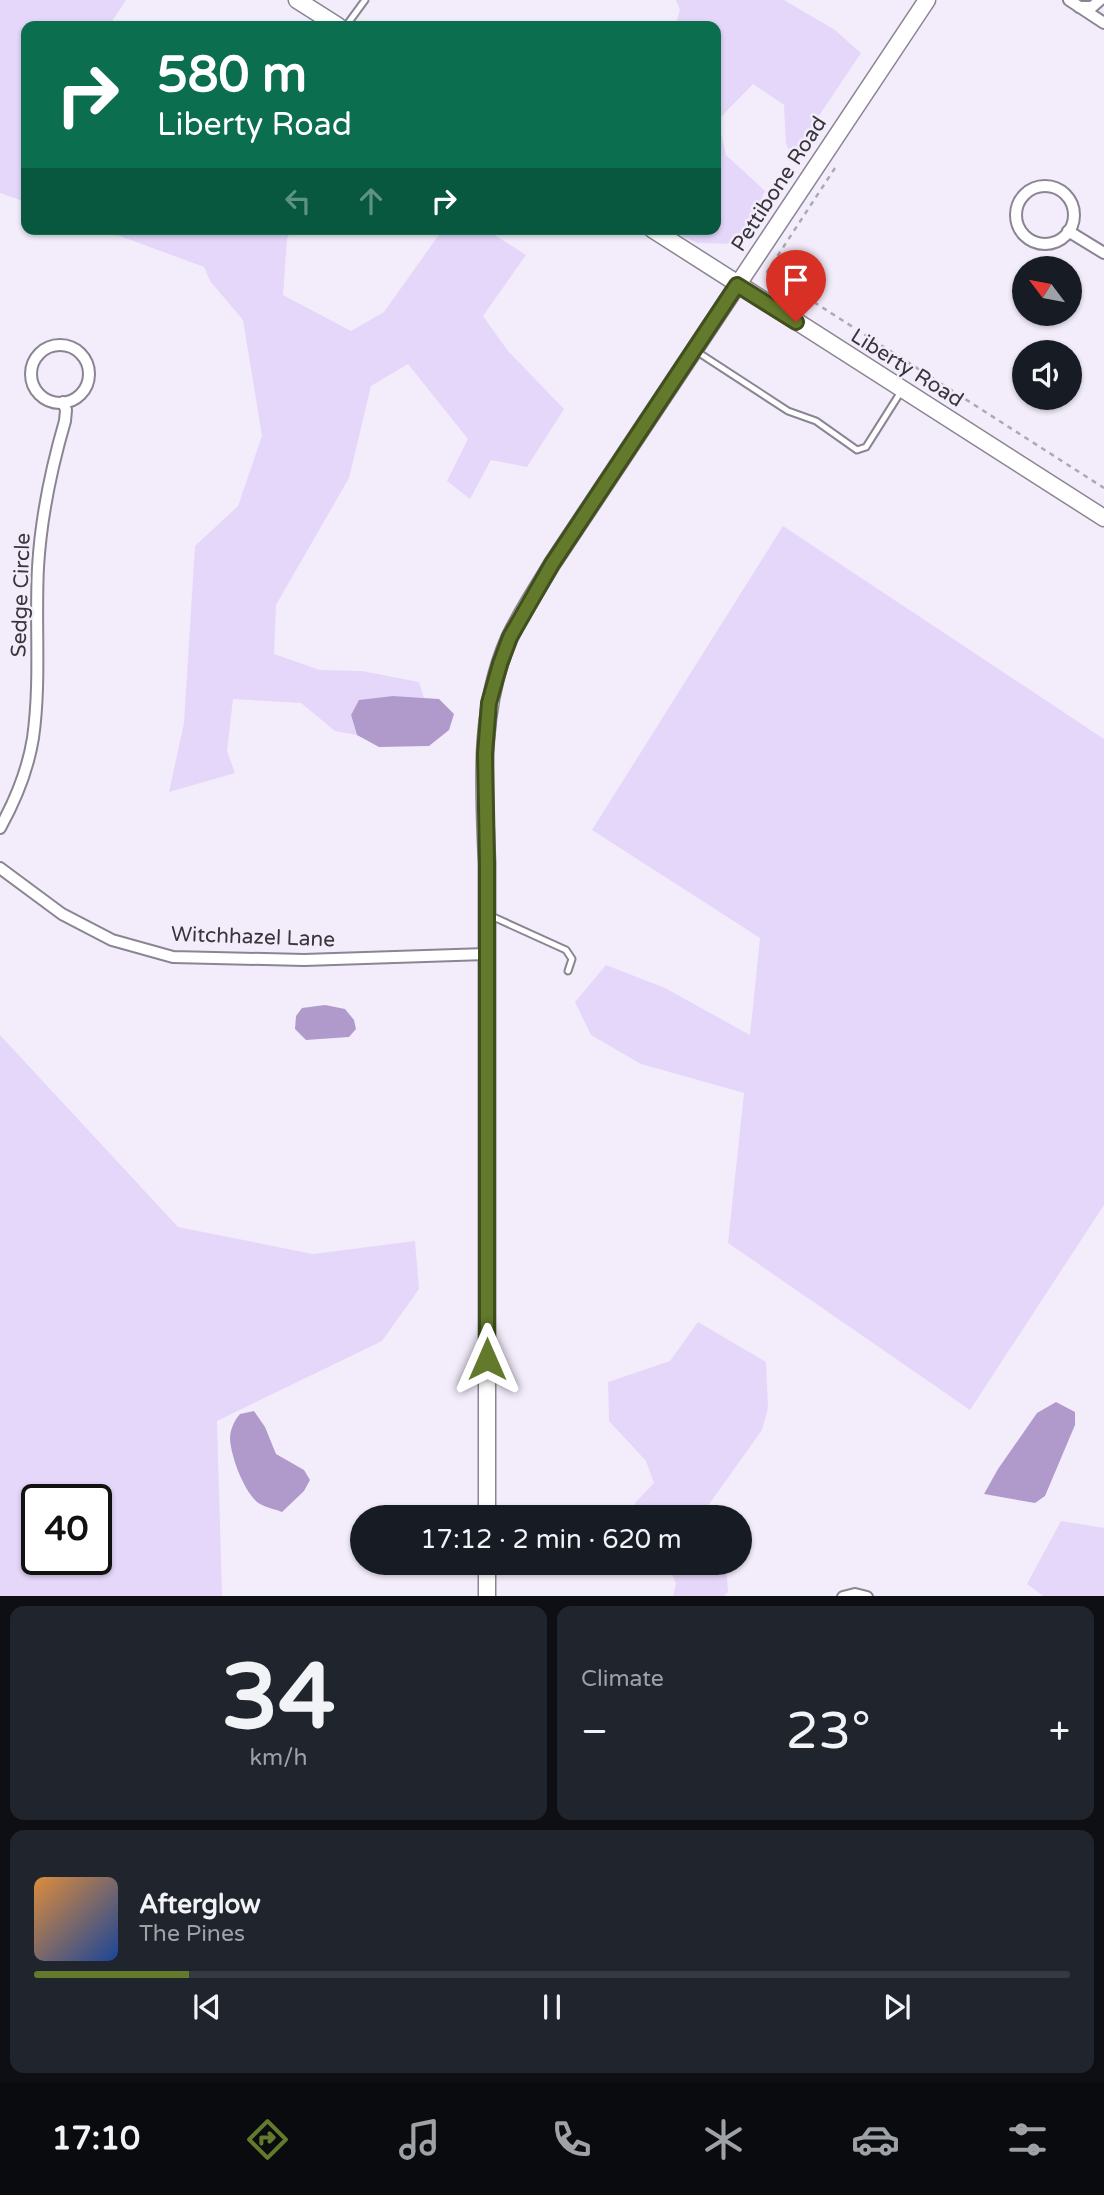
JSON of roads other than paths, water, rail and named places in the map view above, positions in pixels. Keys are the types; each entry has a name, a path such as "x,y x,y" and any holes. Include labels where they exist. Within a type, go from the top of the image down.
{"street":[{"path":"297,0 330,21"},
{"name":"Pettibone Road","path":"487,1505 485,744 489,703 500,664 510,637 552,564 927,0"},
{"path":"1074,3 1092,7 1100,0"},
{"path":"1074,3 1104,23"},
{"path":"1043,186 1061,190 1068,197 1074,214 1068,231 1053,242 1034,241 1025,236 1016,219 1020,200 1034,188 1043,186"},
{"path":"1068,231 1104,253"},
{"name":"Liberty Road","path":"661,235 1104,518"},
{"path":"54,345 68,345 77,349 88,363 90,374 86,389 74,400 63,402 57,403 42,397 31,377 33,363 40,353 54,345"},
{"name":"Sedge Circle","path":"0,828 25,769 33,740 38,677 38,564 44,506 65,421 63,402"},
{"name":"Witchhazel Lane","path":"0,868 62,914 112,940 173,957 304,960 485,954"},
{"path":"487,1575 487,1596"}],"lane":[{"path":"350,21 365,0"},
{"path":"694,349 788,411 816,421 857,450 866,447 902,390"},
{"path":"486,914 566,950 572,959 568,971"}]}
